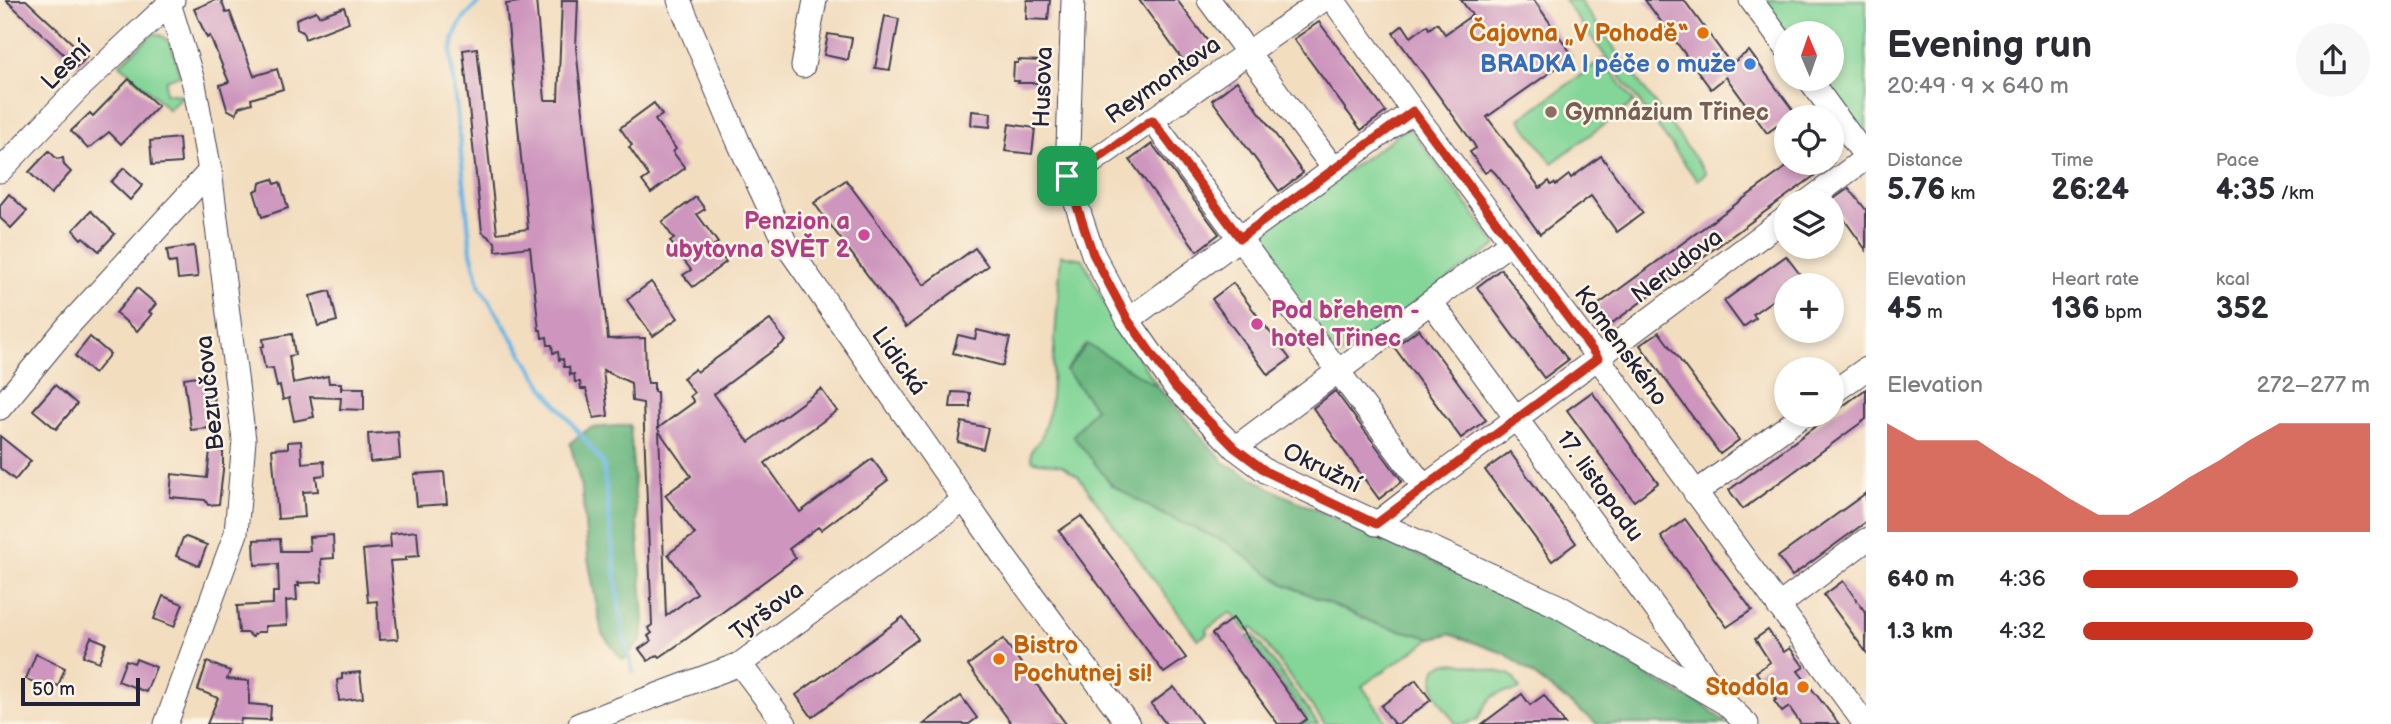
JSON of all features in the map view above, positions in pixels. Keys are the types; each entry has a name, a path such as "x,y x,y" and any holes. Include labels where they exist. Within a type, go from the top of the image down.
{"street":[{"name":"Lidická","path":"678,0 738,141 787,246 964,500 1128,724"},
{"path":"803,66 816,0"},
{"name":"Husova","path":"1067,176 1073,0"},
{"path":"1209,0 1334,169"},
{"name":"Reymontova","path":"1067,176 1085,167 1323,0"},
{"name":"Komenského","path":"1333,0 1865,724"},
{"path":"1751,0 1774,31"},
{"name":"Lesní","path":"0,171 88,80 170,1"},
{"name":"Bezručova","path":"166,724 236,533 244,440 210,171 194,84 170,1"},
{"path":"1818,91 1866,158 1824,189"},
{"path":"1128,320 1413,111"},
{"path":"1152,120 1424,487"},
{"path":"0,408 68,326 210,171"},
{"name":"Okružní","path":"1067,176 1093,254 1128,320 1175,387 1235,448 1267,472 1558,606 1725,703 1747,724"},
{"name":"Nerudova","path":"1376,524 1774,227"},
{"path":"1235,448 1511,242"},
{"name":"17. listopadu","path":"1431,302 1725,703"},
{"path":"1844,385 1866,369"},
{"path":"1695,493 1786,427"},
{"name":"Tyršova","path":"580,724 740,664 964,500"},
{"path":"1778,606 1866,540"},
{"path":"740,664 785,724"}],"green space":[{"path":"1564,0 1579,0 1706,173 1697,180"},
{"path":"1761,0 1866,0 1866,143 1844,113 1844,105 1838,105 1828,91 1844,91 1844,21 1778,21"},
{"path":"154,33 161,35 169,43 180,75 166,80 165,93 182,95 169,110 120,64"},
{"path":"1603,59 1634,102 1552,163 1520,119"},
{"path":"1409,127 1497,245 1338,357 1250,240"},
{"path":"1061,255 1083,259 1111,317 1158,387 1086,344 1066,370 1095,408 1074,435 1112,485 1160,513 1226,542 1284,584 1379,625 1432,638 1362,686 1388,724 1325,724 1253,627 1247,631 1231,612 1207,629 1207,634 1198,640 1078,476 1061,465 1033,461 1031,451 1041,438 1050,409"},
{"path":"1087,344 1158,387 1224,462 1281,494 1531,605 1665,686 1706,706 1727,724 1597,724 1506,654 1450,634 1432,638 1379,625 1284,584 1226,542 1160,513 1112,485 1073,436 1095,408 1066,370"},
{"path":"630,425 644,620 642,639 623,660 602,634 588,558 582,490 570,443 590,428"},
{"path":"1252,635 1318,724 1300,724 1307,718 1247,637"},
{"path":"1459,663 1508,674 1520,689 1494,696 1478,719 1456,724 1438,697 1433,683 1437,667"}],"building":[{"path":"6,0 26,0 87,57 77,67"},
{"path":"221,0 226,13 230,12 254,76 277,69 283,89 251,99 252,103 239,107 236,114 227,109 220,85 229,82 210,36 207,38 194,9"},
{"path":"536,0 545,100 558,100 562,0 578,0 576,48 608,339 645,338 648,383 654,383 654,392 657,392 658,428 694,402 690,396 694,393 683,378 695,369 697,372 770,320 786,341 714,394 749,442 821,389 837,411 765,463 797,508 800,512 872,459 888,480 821,530 818,527 789,549 796,558 682,642 660,657 658,655 648,661 639,649 651,641 648,636 652,633 648,628 652,625 643,403 632,401 631,383 603,370 608,416 594,418 586,389 581,389 580,382 575,382 574,374 570,375 569,367 564,367 563,359 559,360 558,352 553,353 552,345 548,345 547,337 542,338 539,330 530,247 496,251 495,242 482,232 463,50 477,48 497,233 528,229 506,4","holes":["659,431 691,476 665,495 695,534 668,554 697,593 666,616"]},
{"path":"1027,0 1050,0 1048,20 1026,19"},
{"path":"1139,0 1177,0 1212,47 1187,66"},
{"path":"1461,0 1534,0 1573,56 1487,117 1540,188 1549,181 1551,185 1556,185 1569,175 1571,178 1601,156 1643,213 1617,232 1591,196 1540,234 1496,174 1491,169 1485,173 1470,152 1476,148 1473,143 1393,33 1403,25 1411,37 1427,25 1429,29 1437,23 1445,34 1472,15"},
{"path":"1645,0 1684,0 1731,64 1749,51 1774,85 1774,91 1779,91 1789,105 1774,105 1774,128 1767,133 1726,77 1711,89"},
{"path":"344,7 349,22 305,39 303,32 297,29 296,19 316,11 319,16"},
{"path":"885,16 899,19 890,70 875,68"},
{"path":"1319,22 1386,112 1361,130 1294,39"},
{"path":"828,34 852,38 848,60 824,55"},
{"path":"1018,60 1042,61 1040,83 1013,81 1014,63 1018,63"},
{"path":"129,79 158,106 121,144 109,132 88,149 71,131 90,113 93,116"},
{"path":"1237,81 1303,173 1279,191 1212,100"},
{"path":"654,103 662,115 655,120 676,149 673,152 685,168 651,193 642,181 649,176 629,147 632,145 620,128"},
{"path":"972,111 991,113 990,127 971,125"},
{"path":"1009,124 1035,128 1032,154 1005,151"},
{"path":"179,138 181,163 152,165 150,141"},
{"path":"1152,144 1219,234 1197,251 1130,160"},
{"path":"49,151 57,159 63,158 64,165 71,172 51,194 29,172"},
{"path":"124,168 143,185 130,200 111,182"},
{"path":"1776,175 1816,175 1796,189 1774,189 1774,205 1608,326 1595,307"},
{"path":"273,179 275,184 280,182 288,208 262,217 254,191 259,189 260,183"},
{"path":"846,180 924,285 975,248 988,266 906,327 814,203"},
{"path":"1849,188 1866,210 1866,250 1844,219 1844,192"},
{"path":"9,194 27,211 11,228 0,218 0,205"},
{"path":"696,197 705,209 697,214 718,243 714,245 726,262 693,287 683,275 691,270 670,241 674,239 662,222"},
{"path":"91,211 115,234 99,251 73,230"},
{"path":"194,246 198,277 178,279 176,262 169,263 167,250"},
{"path":"1782,259 1788,259 1799,273 1774,273 1774,299 1753,314 1756,318 1743,327 1724,301"},
{"path":"1501,269 1568,360 1544,378 1477,287"},
{"path":"651,282 678,318 653,336 627,300"},
{"path":"1233,283 1290,359 1268,375 1212,299"},
{"path":"137,288 156,304 149,312 152,314 137,331 116,313"},
{"path":"330,291 337,321 318,326 310,296"},
{"path":"1419,329 1486,420 1461,438 1394,347"},
{"path":"977,330 1010,338 1003,366 953,353 958,335 975,339"},
{"path":"1659,332 1739,440 1720,454 1640,345"},
{"path":"292,334 295,355 289,356 293,383 328,376 329,383 341,383 341,388 364,388 364,410 340,409 341,398 310,397 314,417 294,421 289,398 283,400 273,368 265,369 261,347 264,346 263,339"},
{"path":"90,337 110,354 94,374 75,356"},
{"path":"211,374 218,427 191,430 184,378"},
{"path":"55,385 77,404 56,429 33,410"},
{"path":"1866,389 1866,419 1743,509 1729,490 1814,427 1844,427 1844,405"},
{"path":"1335,391 1402,481 1379,499 1313,408"},
{"path":"952,392 970,393 970,407 950,407"},
{"path":"1592,392 1658,483 1634,501 1567,410"},
{"path":"962,422 988,428 983,449 958,442"},
{"path":"398,432 400,459 370,462 368,434"},
{"path":"0,436 31,461 15,480 0,468"},
{"path":"301,441 302,463 324,461 325,475 316,476 318,491 303,492 305,517 278,519 272,449 288,448 288,442"},
{"path":"210,450 223,451 219,504 208,505 205,500 170,497 172,474 207,478"},
{"path":"1510,452 1576,543 1552,561 1485,470"},
{"path":"444,472 447,504 417,506 414,474"},
{"path":"1866,493 1866,522 1792,576 1778,557"},
{"path":"1081,516 1186,658 1164,673 1059,531"},
{"path":"1685,519 1752,610 1727,627 1661,537"},
{"path":"417,531 419,556 390,561 398,639 379,640 377,601 368,602 363,550 391,547 390,534"},
{"path":"333,535 334,558 321,559 322,582 298,583 297,600 286,601 287,625 265,626 265,632 257,632 252,637 248,633 239,633 237,606 273,604 273,592 279,592 278,564 255,565 254,540 280,539 281,551 310,551 309,537"},
{"path":"183,538 207,545 199,566 176,556"},
{"path":"1843,581 1866,613 1866,652 1824,595"},
{"path":"163,596 183,604 174,627 154,619"},
{"path":"903,617 918,639 812,717 796,695"},
{"path":"1233,618 1307,719 1300,724 1278,724 1212,634"},
{"path":"1768,630 1784,652 1790,648 1804,667 1798,671 1839,724 1801,724 1789,707 1782,712 1756,672 1770,662 1755,639"},
{"path":"91,637 106,643 99,662 83,656"},
{"path":"1003,639 1066,724 1012,724 968,665"},
{"path":"36,654 65,668 58,686 53,684 51,689 26,679"},
{"path":"136,659 156,667 146,692 118,681 126,660 134,663"},
{"path":"207,662 230,671 227,679 249,681 249,704 271,706 270,720 241,719 240,724 207,724 218,698 198,690"},
{"path":"360,672 363,698 339,701 337,680 342,679 342,674"},
{"path":"1416,680 1431,700 1399,724 1394,724 1381,706"},
{"path":"1174,687 1202,724 1166,724 1151,704"},
{"path":"1522,694 1530,705 1544,695 1565,724 1482,724"},
{"path":"961,696 977,718 969,724 924,724"}],"waterway":[{"path":"481,0 460,24 454,37 451,55 471,252 480,287 544,388 603,463 622,630 633,671"}],"place":[{"name":"Čajovna „V Pohodě“","path":"1703,33"},
{"name":"BRADKA | péče o muže","path":"1750,64"},
{"name":"Gymnázium Třinec","path":"1551,112"},
{"name":"Penzion a ubytovna SVĚT 2","path":"864,235"},
{"name":"Pod břehem - hotel Třinec","path":"1257,324"},
{"name":"Bistro Pochutnej si!","path":"999,659"},
{"name":"Stodola","path":"1803,687"}],"route":[{"path":"1413,111 1598,358 1376,524 1267,472 1235,448 1175,387 1128,320 1093,254 1067,176 1085,167 1152,120 1240,238 1413,111"}]}
